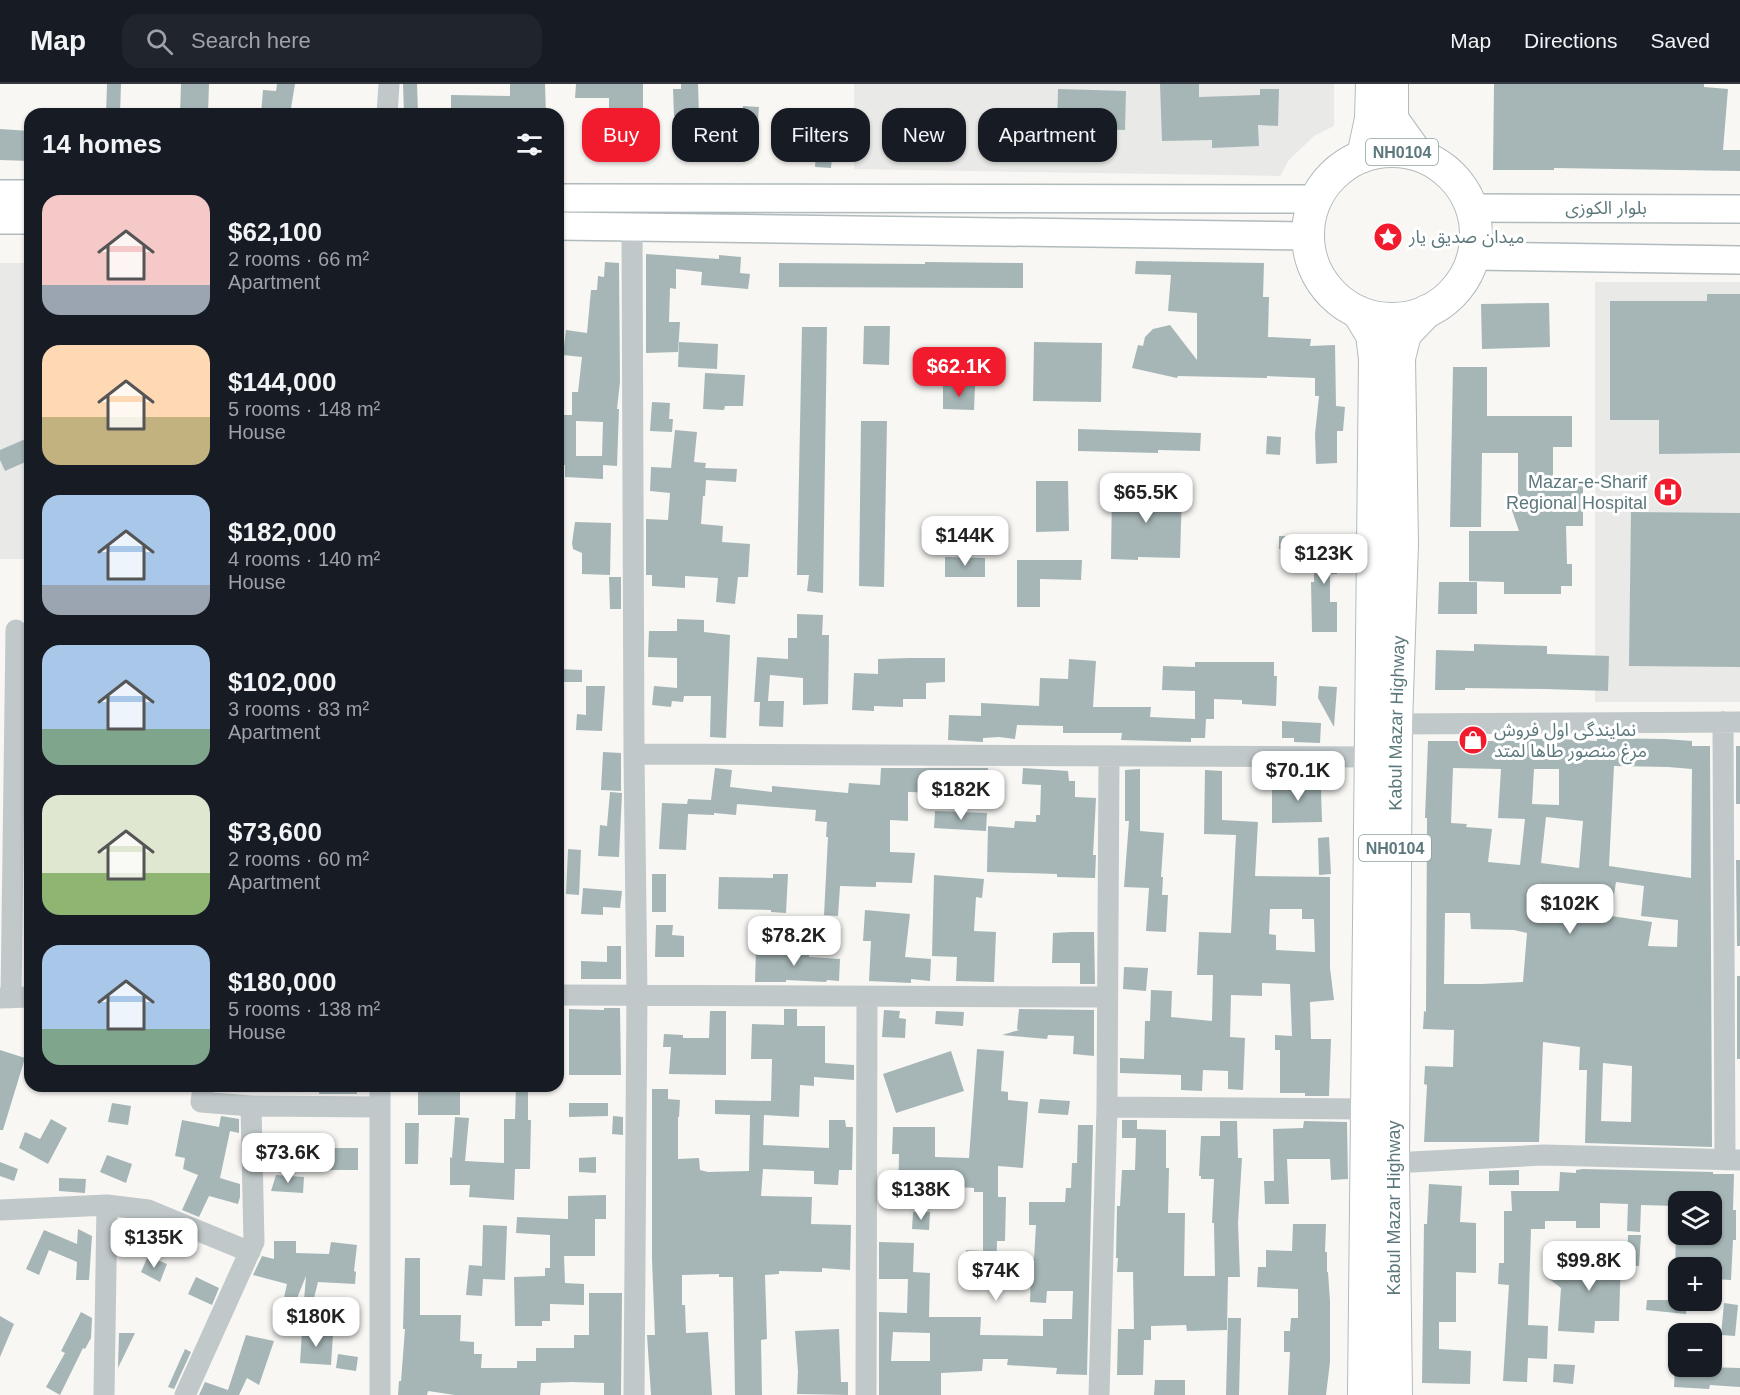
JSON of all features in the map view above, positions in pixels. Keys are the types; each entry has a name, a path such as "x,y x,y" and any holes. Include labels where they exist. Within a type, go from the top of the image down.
{"highway":[{"name":"NH0104","path":"1363,156 1371,119 1372,84"},
{"name":"NH0104","path":"1392,84 1392,119 1418,154"},
{"name":"NH0104","path":"1390,151 1418,154 1441,166 1459,185 1472,208 1476,232 1473,256 1464,279 1448,298 1427,311 1405,318 1381,319 1358,312 1338,299 1322,281 1312,260 1308,236 1315,199 1324,185 1342,167 1363,156 1390,151"},
{"name":"Kabul Mazar Highway","path":"1396,1395 1393,1163 1396,724 1402,544 1399,358 1405,334 1427,311"},
{"name":"Kabul Mazar Highway","path":"1358,312 1372,335 1375,359 1364,1395"}],"main road":[{"path":"0,194 24,194"},
{"path":"564,198 1315,199"},
{"name":"بلوار الکوزی","path":"1472,208 1740,208"},
{"path":"0,220 24,220"},
{"path":"564,226 1308,236"},
{"path":"1473,256 1740,260"}],"street":[{"path":"387,108 389,84"},
{"path":"633,227 637,994 634,1395"},
{"path":"14,998 16,630"},
{"path":"1393,1163 1544,1155 1733,1160 1732,722 1396,724"},
{"path":"634,754 1372,757"},
{"path":"1099,1395 1107,1107 1109,756"},
{"path":"564,995 1107,998"},
{"path":"866,1395 867,997"},
{"path":"202,1092 201,1102 251,1106 380,1096 380,1395"},
{"path":"185,1395 254,1242 251,1106"},
{"path":"1107,1107 1368,1109"},
{"path":"0,1210 107,1205 148,1210 250,1252"},
{"path":"104,1395 107,1205"}],"shaded area":[{"path":"854,84 1334,84 1334,126 1314,136 1289,160 1280,176 854,169 854,162 870,162 870,108 854,108"},
{"path":"0,263 24,263 24,559 0,559"},
{"name":"Mazar-e-Sharif Regional Hospital","path":"1595,282 1740,282 1740,702 1595,702"}],"building":[{"path":"107,84 121,84 120,108 106,108"},
{"path":"181,84 209,84 208,108 180,108"},
{"path":"277,84 295,84 291,108 262,108 263,90 276,91"},
{"path":"403,84 417,84 418,108 404,108"},
{"path":"510,84 545,84 546,108 451,108 451,95 510,96"},
{"path":"576,84 643,84 643,108 609,108 609,98 575,98"},
{"path":"681,84 698,84 699,108 674,108 673,89 681,89"},
{"path":"1160,84 1199,84 1199,97 1260,95 1260,89 1279,89 1278,126 1258,125 1259,146 1212,148 1212,140 1162,141"},
{"path":"1494,84 1704,84 1704,87 1728,89 1723,150 1740,150 1740,171 1554,168 1554,170 1493,170"},
{"path":"1058,89 1126,91 1125,130 1117,130 1117,108 1058,108"},
{"path":"743,106 759,107 759,108 743,108"},
{"path":"0,129 24,131 24,161 0,160"},
{"path":"815,162 832,162 831,168 815,167"},
{"path":"646,254 719,259 719,255 741,257 740,273 750,274 748,289 701,285 702,272 676,269 676,289 670,288 669,322 680,322 678,352 646,353"},
{"path":"1136,261 1264,263 1263,297 1269,297 1268,337 1311,339 1310,346 1335,345 1336,406 1345,407 1343,431 1337,431 1337,463 1316,464 1315,434 1319,396 1315,396 1315,378 1178,376 1177,378 1132,368 1138,345 1143,346 1145,337 1153,329 1170,325 1197,360 1197,313 1168,311 1171,275 1135,274"},
{"path":"605,262 619,263 620,382 617,409 619,409 617,466 603,465 603,479 565,477 564,415 572,415 572,392 578,392 582,357 564,355 566,330 587,333 591,290 597,290 598,276 604,277","holes":["576,421 603,422 602,456 576,456"]},
{"path":"925,262 1023,263 1023,288 779,287 779,263 925,264"},
{"path":"1707,294 1740,294 1740,453 1659,454 1659,420 1610,420 1610,301 1707,301"},
{"path":"1549,303 1550,347 1482,349 1481,304"},
{"path":"864,326 890,326 889,365 863,364"},
{"path":"802,327 827,327 823,593 807,591 809,575 797,575"},
{"path":"679,342 718,344 717,369 678,367"},
{"path":"1034,342 1102,343 1101,402 1033,401"},
{"path":"1453,367 1487,367 1487,416 1572,416 1572,447 1553,447 1553,484 1583,484 1583,526 1566,526 1567,564 1572,564 1572,586 1561,586 1561,594 1504,594 1504,582 1469,581 1469,531 1519,531 1509,502 1518,500 1518,453 1482,453 1481,527 1450,527"},
{"path":"705,373 745,375 743,406 725,406 724,410 703,409"},
{"path":"943,386 975,386 974,410 943,409"},
{"path":"652,402 670,403 669,419 673,419 672,432 650,431"},
{"path":"861,421 887,421 884,587 859,586"},
{"path":"1078,429 1201,433 1200,451 1158,450 1158,453 1078,451"},
{"path":"675,430 697,432 694,462 706,463 705,468 737,469 736,482 706,480 701,524 723,526 722,542 750,544 748,577 738,577 735,604 716,602 718,578 685,576 685,588 652,586 652,575 646,575 646,519 668,520 670,493 650,491 651,467 671,468"},
{"path":"1267,436 1281,437 1280,455 1266,454"},
{"path":"24,440 24,463 5,471 0,460 0,450"},
{"path":"1036,481 1068,481 1069,531 1036,532"},
{"path":"1133,484 1160,485 1160,493 1182,493 1180,558 1111,559 1112,491 1133,492"},
{"path":"1631,512 1740,513 1740,667 1629,666"},
{"path":"575,522 611,523 610,575 582,574 582,553 573,549 572,543"},
{"path":"1279,536 1311,536 1311,548 1279,549"},
{"path":"1314,536 1337,536 1337,574 1330,574 1330,602 1337,602 1337,632 1312,632 1311,582 1314,582"},
{"path":"945,557 985,558 985,577 945,577"},
{"path":"1017,560 1082,560 1081,580 1040,579 1040,607 1017,607"},
{"path":"609,577 621,577 621,609 610,609"},
{"path":"1439,582 1477,582 1477,614 1438,614"},
{"path":"797,614 823,615 822,635 829,635 828,704 803,705 803,678 770,675 768,701 784,701 783,727 759,726 760,702 754,702 757,657 788,659 788,638 797,638"},
{"path":"677,619 704,620 704,632 730,635 726,738 710,737 711,696 684,696 683,702 672,701 671,707 652,705 654,686 677,688 677,658 648,657 649,631 677,631"},
{"path":"1474,644 1547,646 1547,654 1609,656 1608,691 1465,688 1465,690 1435,690 1436,650 1474,651"},
{"path":"945,658 945,682 926,683 926,699 903,699 903,707 874,706 874,711 852,710 854,673 878,674 878,659"},
{"path":"1069,659 1096,661 1093,707 1151,707 1150,717 1195,719 1195,691 1162,690 1163,666 1195,667 1195,662 1274,662 1274,676 1277,676 1276,706 1242,704 1242,700 1214,699 1214,719 1206,719 1205,738 1191,738 1191,742 1121,740 1122,733 1063,733 1063,726 1017,725 1015,739 983,738 983,742 948,740 949,715 981,716 981,703 1039,706 1040,678 1068,679"},
{"path":"564,669 582,670 582,682 564,682"},
{"path":"586,686 605,686 602,731 576,730 577,714 586,715"},
{"path":"1319,686 1337,687 1334,727 1318,698"},
{"path":"1282,721 1321,723 1320,743 1294,742 1294,738 1282,738"},
{"path":"1597,738 1665,739 1692,741 1692,746 1710,746 1712,1147 1585,1143 1587,1070 1579,1070 1580,1047 1543,1042 1539,1142 1424,1142 1427,1085 1424,1084 1425,1066 1453,1067 1454,1030 1423,1029 1424,1011 1426,1012 1427,818 1425,818 1428,741 1559,739 1597,741","holes":["1614,766 1692,769 1691,878 1609,866","1453,768 1501,769 1498,818 1525,819 1520,865 1488,862 1492,829 1466,827 1467,824 1451,823","1534,769 1559,769 1559,805 1532,804","1546,817 1583,821 1579,868 1541,863","1616,882 1644,886 1641,916 1678,920 1677,947 1648,946 1652,922 1611,916","1445,913 1470,913 1471,929 1514,930 1527,933 1523,982 1444,984","1603,1063 1632,1066 1631,1122 1601,1121"]},
{"path":"1736,746 1740,746 1740,804 1736,804"},
{"path":"603,752 621,753 621,791 601,790"},
{"path":"715,768 732,770 730,787 772,792 772,786 848,793 849,783 880,785 881,768 988,768 987,787 945,784 944,793 908,792 908,821 890,820 890,852 915,853 912,883 876,882 876,887 840,886 838,916 824,915 827,822 815,821 816,810 737,804 736,815 688,814 686,850 659,849 662,803 687,804 688,799 711,800"},
{"path":"1023,768 1068,771 1069,781 1075,781 1075,797 1096,798 1093,855 1096,855 1095,878 1057,877 1057,874 987,872 988,826 1014,828 1015,821 1036,822 1036,815 1040,815 1041,785 1022,784"},
{"path":"1140,769 1140,831 1164,833 1161,877 1163,877 1162,895 1168,895 1166,932 1146,931 1149,888 1124,887 1129,821 1125,821 1125,770"},
{"path":"1205,770 1222,771 1222,820 1258,822 1255,876 1330,877 1330,968 1334,1000 1310,1002 1311,1039 1331,1039 1329,1096 1280,1093 1280,1050 1275,1050 1275,1035 1292,1036 1290,984 1262,983 1262,996 1231,995 1230,1037 1245,1038 1243,1090 1228,1089 1228,1071 1203,1070 1202,1091 1181,1090 1181,1075 1120,1073 1120,1058 1144,1059 1145,1021 1150,1021 1151,990 1172,991 1171,1017 1212,1021 1213,975 1197,975 1199,932 1231,933 1236,835 1204,834","holes":["1270,909 1302,909 1302,919 1314,919 1315,952 1276,950 1276,935 1269,934"]},
{"path":"1305,771 1319,773 1318,789 1321,789 1322,822 1272,823 1272,788 1303,789"},
{"path":"610,792 622,793 619,857 598,856 600,825 607,826"},
{"path":"935,811 987,813 986,831 934,828"},
{"path":"1329,837 1331,874 1319,875 1318,838"},
{"path":"568,849 581,850 579,895 566,894"},
{"path":"1736,860 1740,860 1740,946 1737,946"},
{"path":"652,874 666,874 666,912 652,912"},
{"path":"773,874 788,874 786,913 771,912 771,910 718,909 719,877 773,878"},
{"path":"934,875 984,879 982,898 976,897 974,931 996,932 994,982 956,981 957,957 932,956"},
{"path":"583,888 622,891 620,908 603,907 603,915 581,914"},
{"path":"865,910 910,914 905,957 931,959 930,981 911,979 911,983 869,981 871,941 863,941"},
{"path":"656,925 673,925 672,935 684,936 684,957 655,957"},
{"path":"1094,932 1095,984 1080,984 1080,963 1052,963 1053,933"},
{"path":"607,946 621,946 621,979 581,979 581,961 607,962"},
{"path":"756,949 809,950 809,957 840,959 839,981 755,982"},
{"path":"1124,967 1148,968 1146,991 1123,989"},
{"path":"1737,976 1740,976 1740,1059 1737,1059"},
{"path":"604,1008 620,1008 621,1075 569,1075 569,1009 604,1010"},
{"path":"784,1009 797,1009 797,1026 825,1026 825,1063 854,1065 854,1080 814,1077 814,1086 800,1085 799,1117 764,1115 763,1145 829,1148 829,1120 845,1120 846,1127 853,1127 852,1170 839,1170 838,1185 814,1184 814,1171 763,1169 761,1196 812,1197 811,1224 851,1225 850,1270 822,1268 822,1272 779,1271 779,1274 765,1275 767,1339 761,1340 762,1395 735,1395 733,1277 719,1277 719,1274 682,1275 682,1305 685,1305 686,1333 708,1332 712,1395 651,1395 647,1335 655,1335 652,1259 652,1089 668,1089 668,1099 680,1100 678,1159 699,1158 700,1170 708,1172 749,1171 750,1115 715,1114 715,1100 771,1101 772,1059 751,1059 752,1024 784,1025"},
{"path":"1019,1009 1094,1010 1094,1056 1073,1054 1074,1036 1048,1035 1047,1039 1002,1035 1019,1030 1017,1029"},
{"path":"884,1010 900,1011 899,1018 906,1019 905,1038 882,1037"},
{"path":"710,1011 726,1011 726,1075 669,1074 671,1047 663,1047 664,1034 683,1035 683,1038 709,1038"},
{"path":"936,1011 964,1012 963,1026 935,1024"},
{"path":"977,1049 1004,1051 1001,1091 1008,1092 1008,1100 1028,1102 1023,1168 998,1166 998,1197 1006,1197 1005,1241 997,1241 996,1280 960,1280 960,1265 966,1265 966,1250 983,1251 983,1192 974,1192 974,1188 914,1184 914,1200 898,1199 899,1154 892,1154 893,1127 935,1127 935,1157 969,1158"},
{"path":"0,1050 24,1058 24,1061 3,1130 0,1130"},
{"path":"951,1051 964,1091 896,1113 883,1074"},
{"path":"319,1092 357,1092 357,1094 319,1094"},
{"path":"418,1092 460,1092 460,1115 418,1115"},
{"path":"516,1092 528,1092 528,1120 531,1120 530,1169 515,1169 514,1200 469,1197 470,1185 450,1185 450,1157 452,1158 455,1117 469,1118 465,1161 504,1163 504,1119 515,1119"},
{"path":"1040,1099 1070,1101 1068,1115 1038,1113"},
{"path":"112,1103 131,1106 128,1125 108,1122"},
{"path":"569,1103 608,1103 608,1116 569,1117"},
{"path":"221,1116 239,1119 239,1133 230,1131 220,1178 240,1184 240,1197 238,1204 209,1196 199,1217 182,1210 198,1175 183,1169 185,1158 175,1156 182,1120 219,1127"},
{"path":"613,1116 623,1117 623,1135 612,1134"},
{"path":"51,1119 67,1128 48,1164 19,1148 25,1132 40,1139"},
{"path":"1122,1120 1137,1120 1137,1129 1166,1130 1166,1168 1169,1168 1168,1213 1185,1213 1184,1276 1215,1276 1214,1223 1212,1223 1214,1179 1201,1179 1199,1176 1201,1136 1220,1136 1220,1121 1237,1121 1238,1158 1242,1158 1238,1223 1240,1277 1228,1277 1227,1330 1187,1331 1186,1325 1151,1326 1151,1340 1144,1340 1143,1375 1117,1375 1118,1329 1134,1329 1133,1272 1117,1272 1118,1258 1116,1258 1117,1206 1120,1206 1122,1170 1135,1170 1136,1138 1122,1138"},
{"path":"1304,1121 1347,1122 1348,1179 1331,1180 1330,1159 1287,1159 1289,1204 1265,1204 1264,1181 1274,1181 1273,1129 1303,1128"},
{"path":"405,1123 419,1123 418,1164 405,1164"},
{"path":"1078,1125 1093,1125 1087,1375 1056,1374 1057,1368 1007,1365 1008,1359 983,1359 982,1371 941,1373 941,1395 879,1395 879,1312 907,1313 908,1279 879,1279 879,1242 914,1243 913,1272 930,1273 929,1317 981,1317 980,1335 1043,1336 1043,1319 1072,1319 1073,1291 1047,1291 1046,1303 1030,1302 1031,1273 1028,1273 1028,1258 1034,1259 1036,1225 1029,1225 1029,1202 1065,1202 1066,1188 1071,1188 1072,1163 1077,1163","holes":["893,1332 930,1333 930,1361 891,1361"]},
{"path":"326,1148 358,1148 358,1170 327,1170"},
{"path":"107,1155 132,1164 126,1183 100,1172"},
{"path":"596,1157 596,1173 579,1172 579,1158"},
{"path":"0,1162 18,1169 14,1181 0,1176"},
{"path":"1519,1170 1519,1185 1489,1185 1489,1171"},
{"path":"1576,1170 1734,1174 1733,1210 1736,1210 1736,1240 1733,1240 1731,1280 1722,1280 1722,1257 1675,1257 1676,1245 1722,1245 1722,1191 1668,1191 1668,1206 1641,1205 1640,1232 1627,1231 1628,1204 1600,1203 1600,1228 1576,1228 1576,1221 1545,1221 1545,1229 1531,1229 1528,1325 1548,1326 1547,1359 1528,1358 1527,1382 1503,1381 1509,1285 1498,1284 1499,1263 1504,1263 1504,1211 1512,1211 1511,1191 1559,1191 1560,1172 1576,1173"},
{"path":"276,1175 304,1177 303,1193 271,1191"},
{"path":"59,1178 86,1179 85,1193 59,1191"},
{"path":"1429,1184 1462,1186 1460,1222 1476,1223 1476,1273 1456,1272 1456,1322 1439,1322 1439,1349 1471,1351 1470,1384 1422,1383 1424,1224 1427,1224"},
{"path":"606,1195 606,1219 595,1219 595,1256 564,1256 565,1283 584,1284 584,1305 550,1304 550,1321 542,1321 542,1326 515,1326 514,1277 545,1276 545,1268 550,1268 550,1235 516,1233 517,1217 568,1219 568,1196"},
{"path":"913,1212 930,1212 929,1230 912,1229"},
{"path":"1293,1224 1326,1224 1325,1252 1327,1252 1330,1301 1330,1362 1326,1395 1288,1395 1290,1352 1284,1352 1284,1331 1290,1331 1291,1318 1298,1318 1298,1289 1257,1287 1258,1267 1266,1267 1266,1250 1292,1251"},
{"path":"483,1225 507,1226 505,1280 483,1279 482,1296 466,1295 469,1265 482,1266"},
{"path":"78,1229 92,1236 89,1280 76,1280 77,1262 49,1250 39,1275 26,1269 44,1230 77,1244"},
{"path":"1628,1235 1641,1235 1639,1266 1627,1266"},
{"path":"274,1241 296,1241 296,1253 329,1254 331,1242 357,1245 355,1284 318,1282 310,1314 303,1313 306,1276 285,1328 278,1325 287,1284 253,1275 262,1256 274,1259"},
{"path":"1576,1253 1621,1256 1619,1321 1595,1321 1594,1333 1558,1331 1561,1288 1548,1278 1557,1270 1575,1270"},
{"path":"148,1256 167,1264 160,1282 141,1272"},
{"path":"405,1258 420,1258 420,1315 461,1315 460,1341 474,1342 474,1354 482,1354 481,1368 517,1368 517,1361 536,1361 536,1348 574,1348 574,1335 589,1335 589,1293 622,1293 621,1395 604,1395 604,1383 572,1382 541,1383 540,1395 455,1395 428,1391 427,1395 398,1395 405,1329 403,1329"},
{"path":"196,1277 219,1288 212,1305 188,1294"},
{"path":"1647,1300 1668,1300 1668,1311 1686,1311 1686,1314 1646,1310"},
{"path":"1724,1303 1738,1305 1735,1336 1722,1335"},
{"path":"81,1312 92,1318 91,1338 85,1349 83,1348 60,1395 46,1387 65,1353 61,1351"},
{"path":"0,1316 14,1324 0,1357"},
{"path":"1228,1318 1241,1318 1239,1395 1226,1395"},
{"path":"839,1329 841,1382 848,1382 848,1395 797,1394 795,1331"},
{"path":"302,1332 333,1334 331,1365 300,1363"},
{"path":"119,1333 135,1333 118,1368"},
{"path":"246,1335 274,1341 259,1385 247,1378 239,1395 199,1395 205,1382 228,1390"},
{"path":"185,1349 191,1352 174,1389 168,1387"},
{"path":"338,1354 358,1357 356,1371 336,1368"},
{"path":"1554,1364 1575,1365 1573,1384 1553,1382"},
{"path":"1722,1367 1740,1368 1740,1387 1710,1385 1709,1389 1674,1387 1674,1377 1722,1377"},
{"path":"1155,1380 1185,1380 1185,1395 1154,1395"}],"place":[{"name":"میدان صدیق یار","path":"1388,237"},
{"name":"Mazar-e-Sharif Regional Hospital","path":"1668,492"},
{"name":"نمایندگی اول فروش مرغ منصور طاها لمتد","path":"1473,740"}]}
